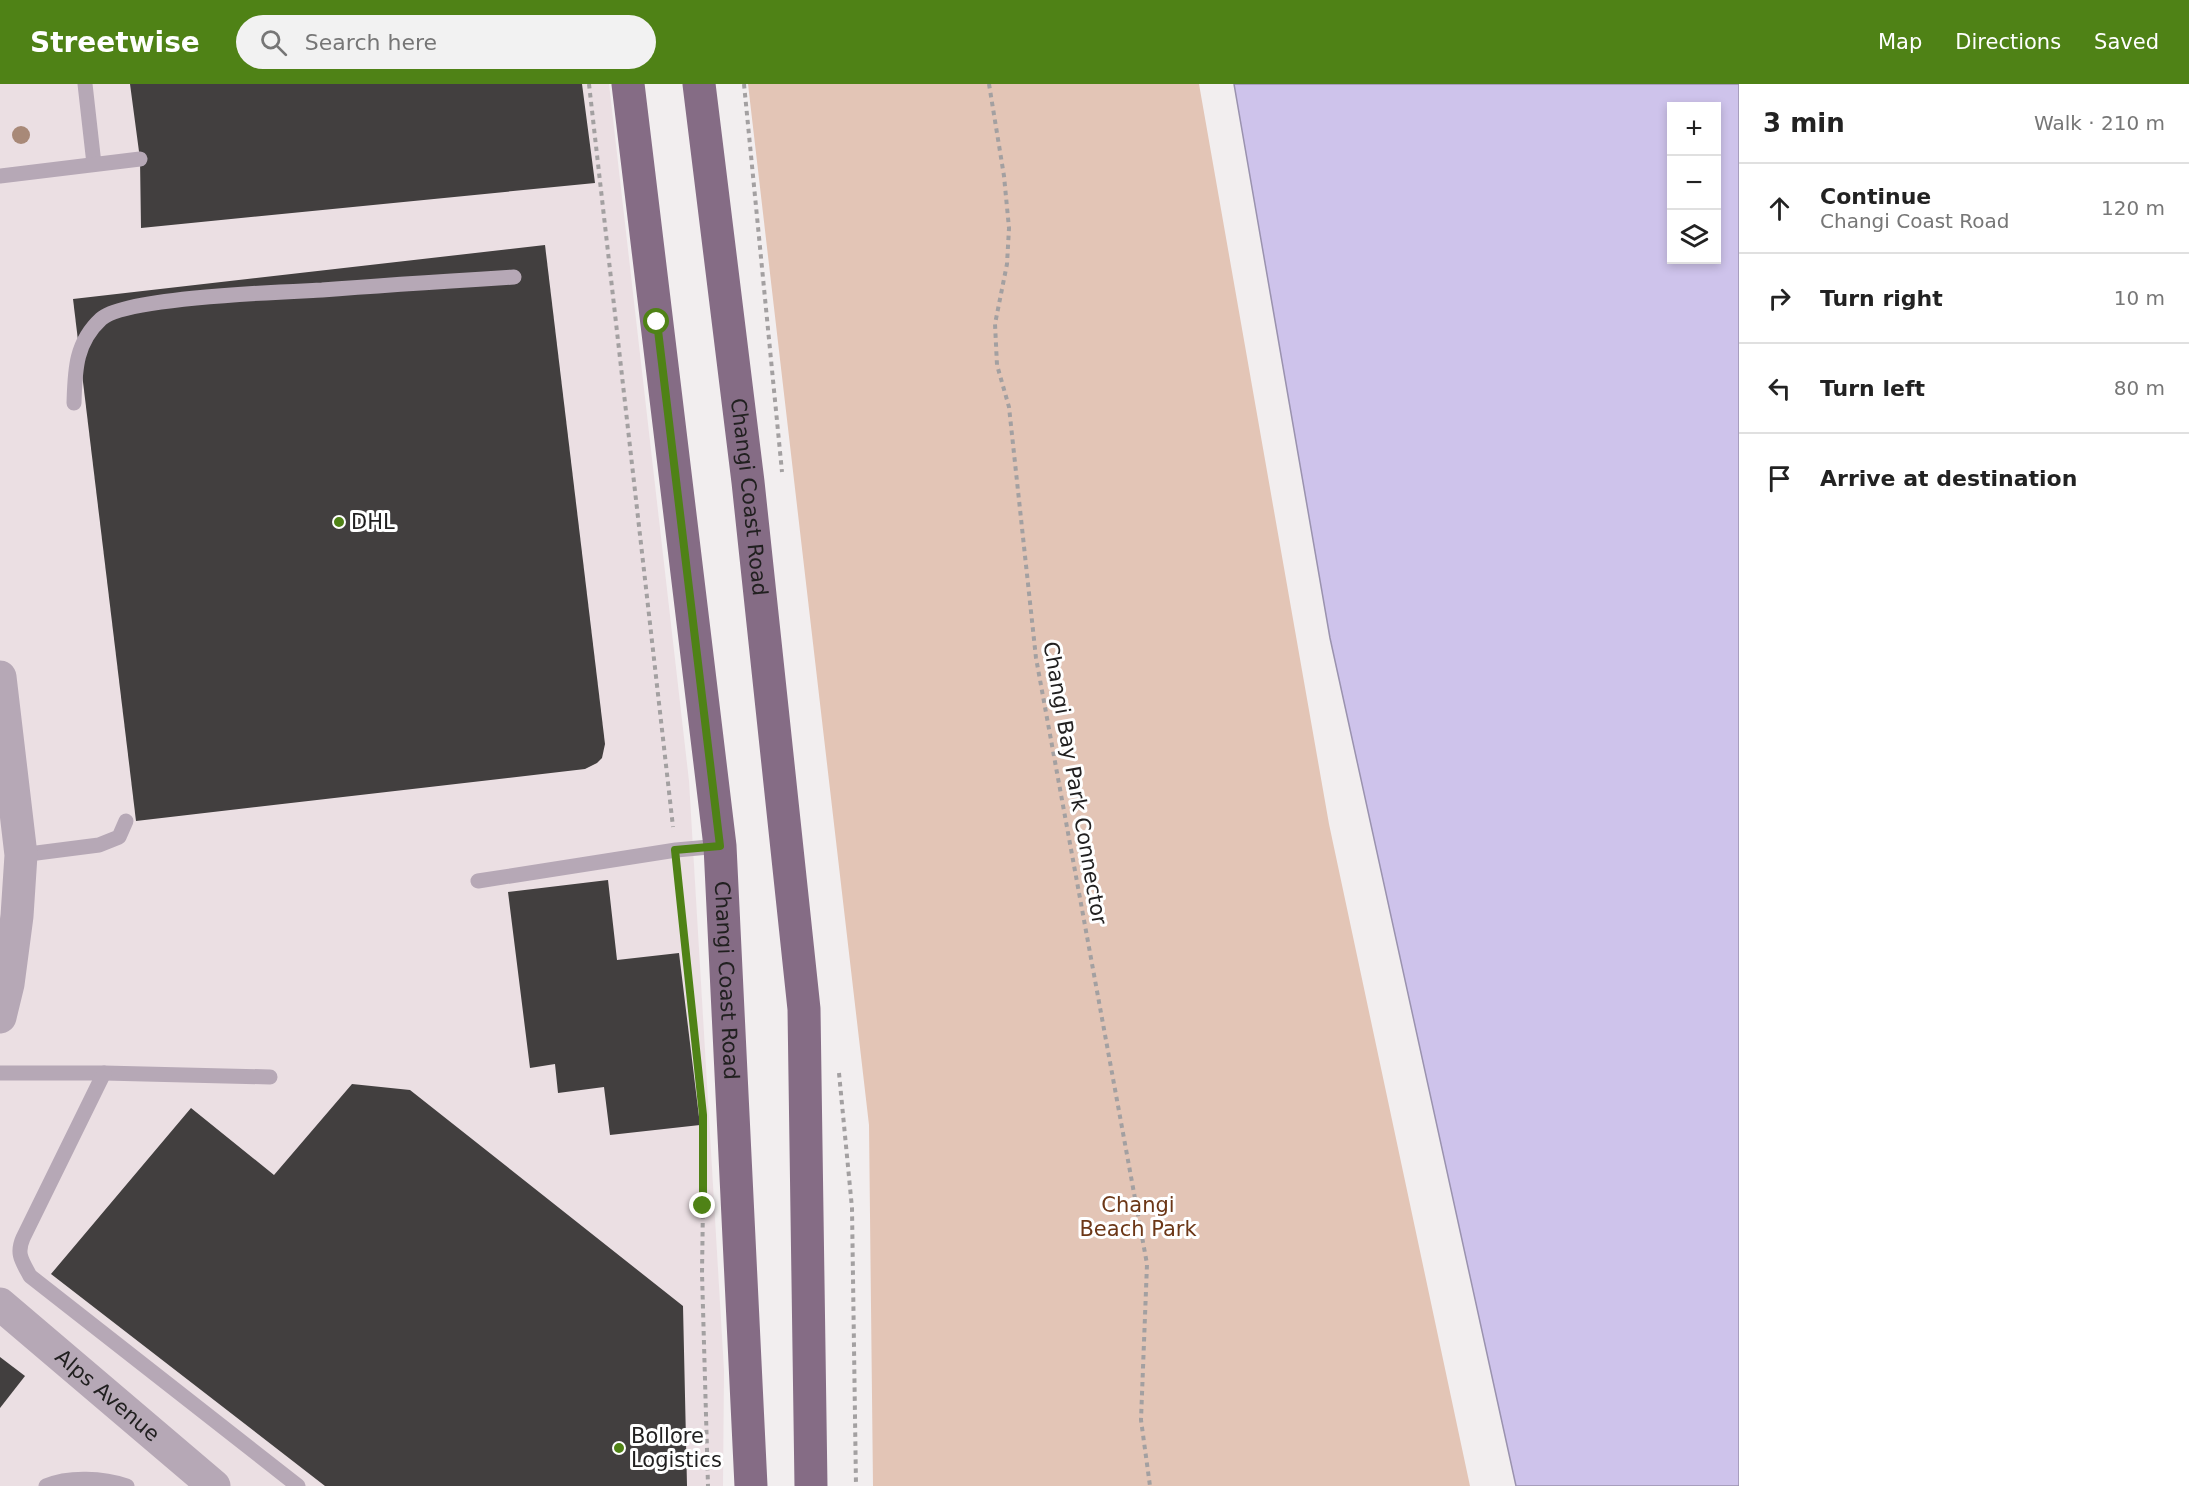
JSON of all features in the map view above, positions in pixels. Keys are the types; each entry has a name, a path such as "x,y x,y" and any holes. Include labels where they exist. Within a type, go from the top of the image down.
{"main road":[{"name":"Changi Coast Road","path":"628,84 720,846 752,1486"},
{"name":"Changi Coast Road","path":"699,84 749,494 804,1009 812,1486"}],"street":[{"path":"0,677 21,855 17,916 8,984 0,1017"},
{"name":"Alps Avenue","path":"0,1304 214,1486"}],"lane":[{"path":"86,84 94,164"},
{"path":"0,176 140,159"},
{"path":"74,403 75,363 88,334 102,317 124,309 200,298 514,277"},
{"path":"21,855 99,845 119,837 126,821"},
{"path":"478,880 675,850 720,846"},
{"path":"0,1073 104,1072 270,1077"},
{"path":"104,1072 18,1249 22,1262 30,1276 298,1486"},
{"path":"46,1486 58,1481 108,1481 127,1486"}],"path":[{"path":"589,84 695,1035"},
{"name":"Changi Bay Park Connector","path":"989,84 1004,176 1009,228 1007,264 995,324 997,364 1009,407 1036,658 1147,1264 1140,1420 1150,1486"},
{"path":"703,1194 708,1486"}],"shaded area":[{"path":"0,84 609,84 689,781 724,1370 723,1486 0,1486"},
{"path":"1234,84 1739,84 1739,1486 1516,1486 1330,638"}],"green space":[{"name":"Changi Beach Park","path":"748,84 1199,84 1329,824 1470,1486 873,1486 869,1125"}],"building":[{"path":"130,84 582,84 595,183 141,228 140,159"},
{"name":"DHL","path":"545,245 605,744 602,758 585,769 136,821 73,299"},
{"path":"608,880 617,960 679,953 700,1125 610,1135 604,1087 558,1093 555,1064 530,1068 508,892"},
{"path":"352,1084 410,1090 683,1306 687,1486 325,1486 51,1274 191,1108 274,1175"},
{"path":"0,1357 25,1376 0,1408"}],"place":[{"name":"DHL","path":"339,522"},
{"name":"Bollore Logistics","path":"619,1448"}],"route":[{"path":"657,322 720,846 675,850 703,1115 703,1206"}]}
